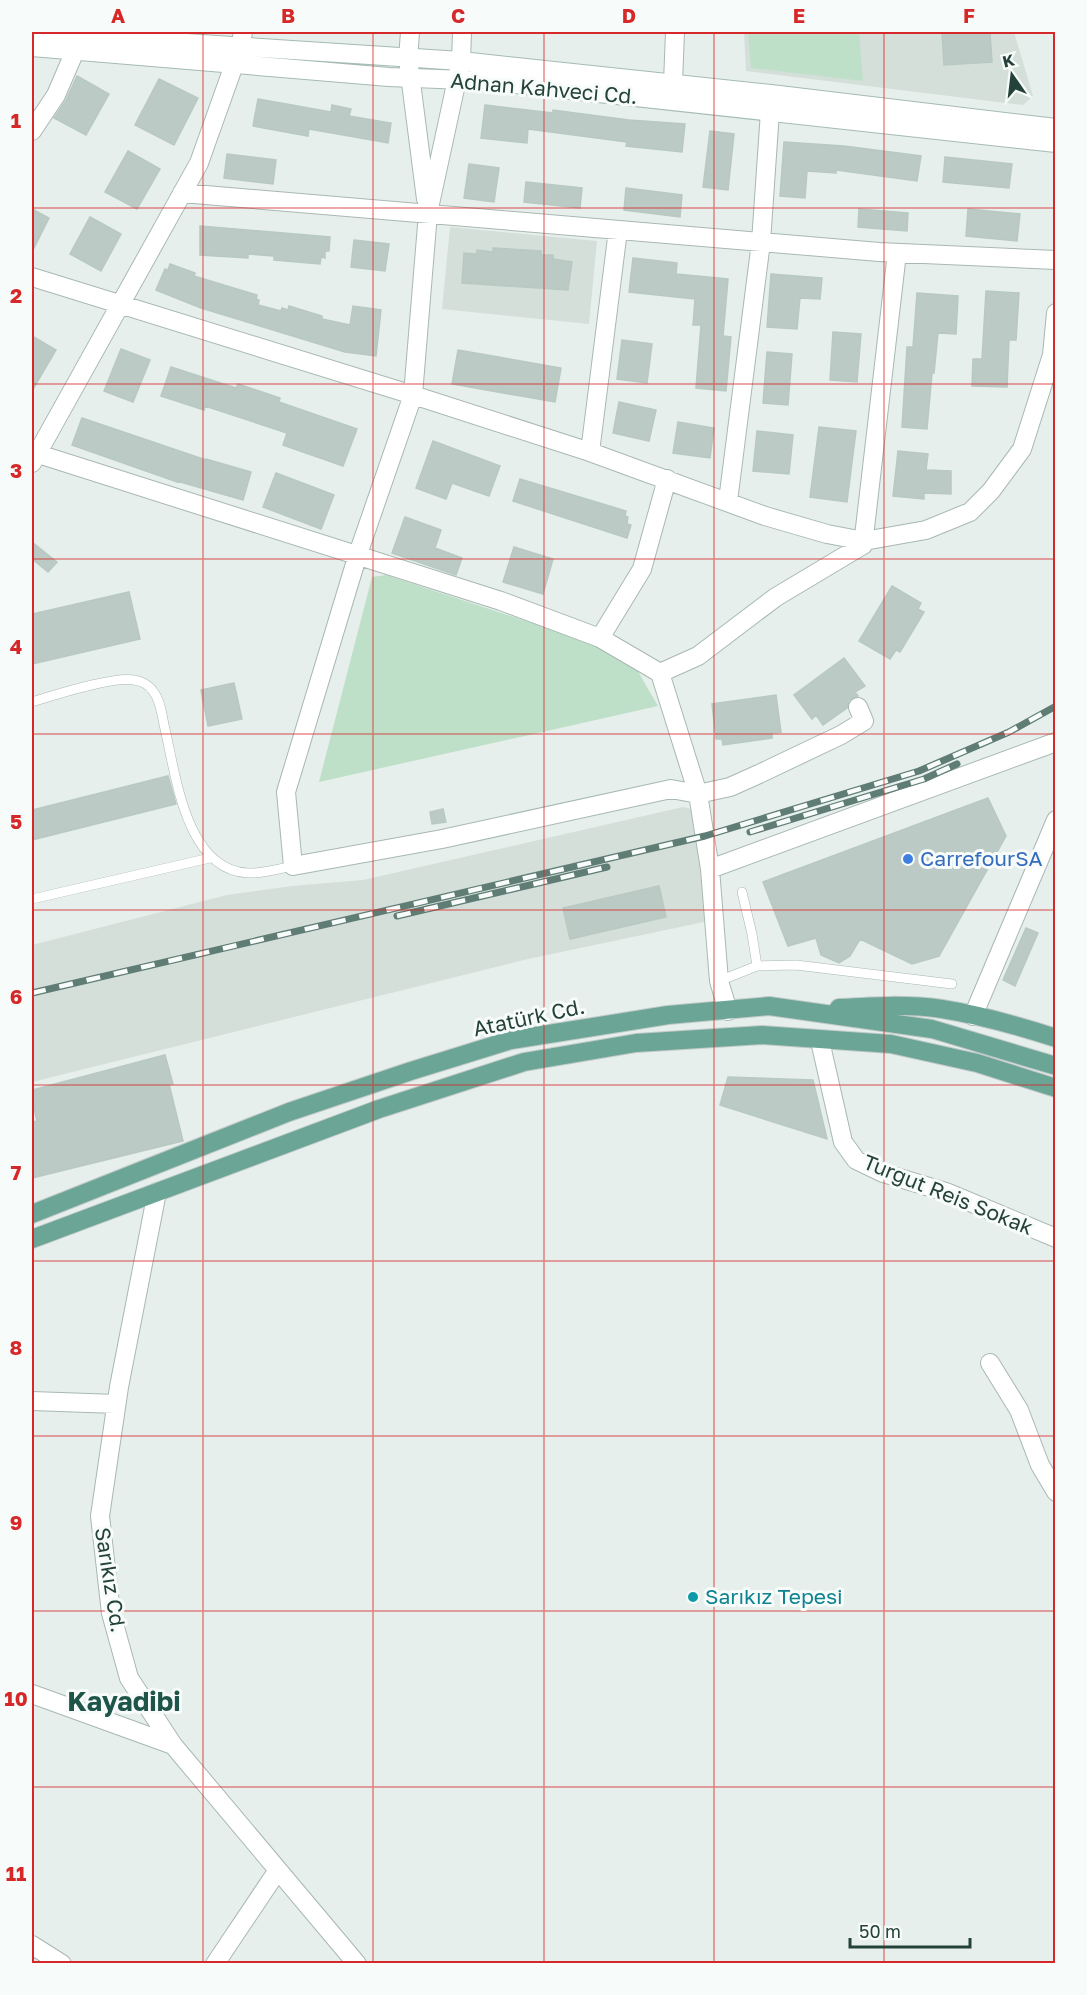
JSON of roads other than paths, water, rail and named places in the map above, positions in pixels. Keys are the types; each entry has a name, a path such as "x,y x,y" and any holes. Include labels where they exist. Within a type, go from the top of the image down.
{"main road":[{"path":"799,1011 889,1005 942,1009 1027,1028 1056,1038"},
{"name":"Atatürk Cd.","path":"32,1214 289,1112 511,1040 668,1015 769,1006 932,1029 1056,1065"},
{"name":"Atatürk Cd.","path":"32,1239 379,1109 524,1062 636,1043 762,1035 820,1041 891,1044 977,1063 1056,1088"},
{"path":"820,1041 1016,1083 1056,1099"}],"street":[{"path":"410,32 408,59 428,213"},
{"path":"462,32 461,61 428,213 413,395 358,554 286,792 293,866 442,839 671,789 698,794 730,787 841,735 864,721 858,707"},
{"path":"673,83 675,32"},
{"name":"Adnan Kahveci Cd.","path":"32,33 71,39 461,61 673,83 770,103 1056,143"},
{"name":"Adnan Kahveci Cd.","path":"32,47 103,35 239,48 410,78 500,82 1056,128"},
{"path":"32,131 56,95 71,39"},
{"path":"239,48 199,164 33,456 358,554 501,600 600,638 660,673 698,794 710,869 719,981 728,1011"},
{"path":"728,501 761,242 770,103"},
{"path":"182,193 897,253 1056,260"},
{"path":"590,452 618,230"},
{"path":"660,673 698,656 776,597 863,545 897,253"},
{"path":"32,277 590,452 765,516 827,534 864,541 926,530 970,512 991,491 1022,449 1052,355 1056,313"},
{"path":"600,638 642,569 667,479"},
{"path":"710,869 1056,741"},
{"path":"973,1016 1056,820"},
{"name":"Turgut Reis Sokak","path":"820,1041 843,1142 856,1160 883,1173 946,1192 1056,1238"},
{"name":"Sarıkız Cd.","path":"157,1192 116,1404 100,1516 111,1613 129,1678 173,1745 357,1964"},
{"path":"990,1363 1019,1410 1040,1465 1056,1492"},
{"path":"32,1401 116,1404"},
{"path":"32,1694 173,1745"},
{"path":"215,1964 278,1870"},
{"path":"32,1945 62,1964"}],"lane":[{"path":"32,702 118,679 134,680 148,685 159,702 178,786 191,824 198,842 210,858 227,868 247,873 293,866"},
{"path":"32,899 210,858"},
{"path":"742,892 757,966"},
{"path":"719,981 757,966 796,965 952,984"}],"railway":[{"path":"32,993 705,836 919,771 1009,732 1056,706"},
{"path":"750,832 924,779 957,764"},
{"path":"397,916 607,867"}],"place":[{"name":"CarrefourSA","path":"908,859"},
{"name":"Sarıkız Tepesi","path":"693,1597"}],"district":[{"name":"Kayadibi","path":"124,1702"}]}
